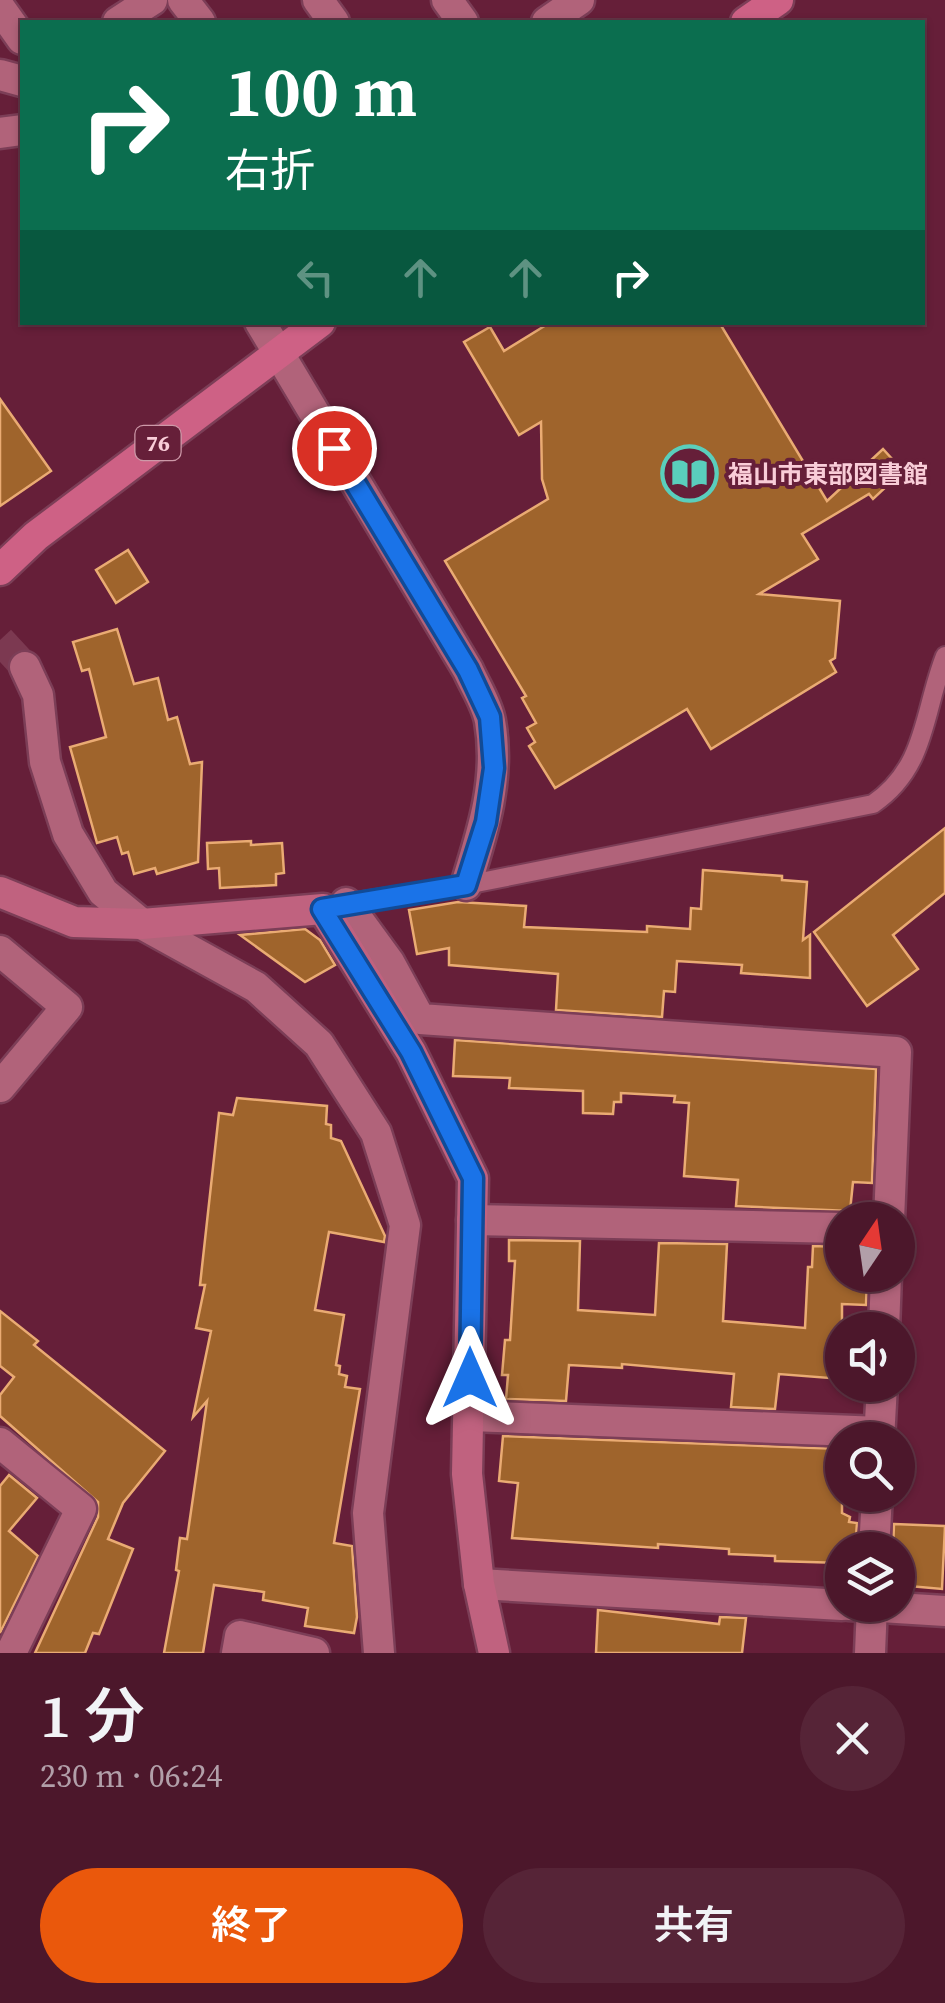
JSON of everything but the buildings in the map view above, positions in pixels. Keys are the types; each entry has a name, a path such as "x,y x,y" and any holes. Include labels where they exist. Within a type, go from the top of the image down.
{"main road":[{"path":"749,20 778,0"},
{"name":"76","path":"0,570 36,536 316,325"}],"street":[{"path":"121,20 152,0"},
{"path":"183,0 198,20"},
{"path":"550,20 578,0"},
{"path":"0,8 20,36"},
{"path":"262,325 468,670 490,717 494,768 486,822 466,885"},
{"path":"25,666 38,694 45,762 68,834 102,892 142,924 256,987 319,1044 376,1134 405,1225 368,1513 379,1653"},
{"path":"0,892 74,922 142,924 334,906"},
{"path":"334,906 389,962 420,1018 896,1052 889,1202"},
{"path":"334,906 473,1178 468,1474 479,1584 494,1653"},
{"path":"0,951 67,1007 0,1087"},
{"path":"472,1220 825,1228"},
{"path":"471,1416 825,1433"},
{"path":"0,1443 81,1509 11,1653"},
{"path":"479,1584 825,1604"},
{"path":"915,1608 945,1610"},
{"path":"870,1653 871,1622"},
{"path":"237,1653 240,1636 314,1653"}],"lane":[{"path":"334,906 466,885 873,804 894,789 911,764 945,656"}],"tunnel":[{"path":"0,640 25,667"}],"place":[{"name":"福山市東部図書館","path":"689,474"}],"route":[{"path":"334,448 468,670 490,717 494,768 486,822 466,885 322,909 411,1052 473,1178 470,1378"}]}
